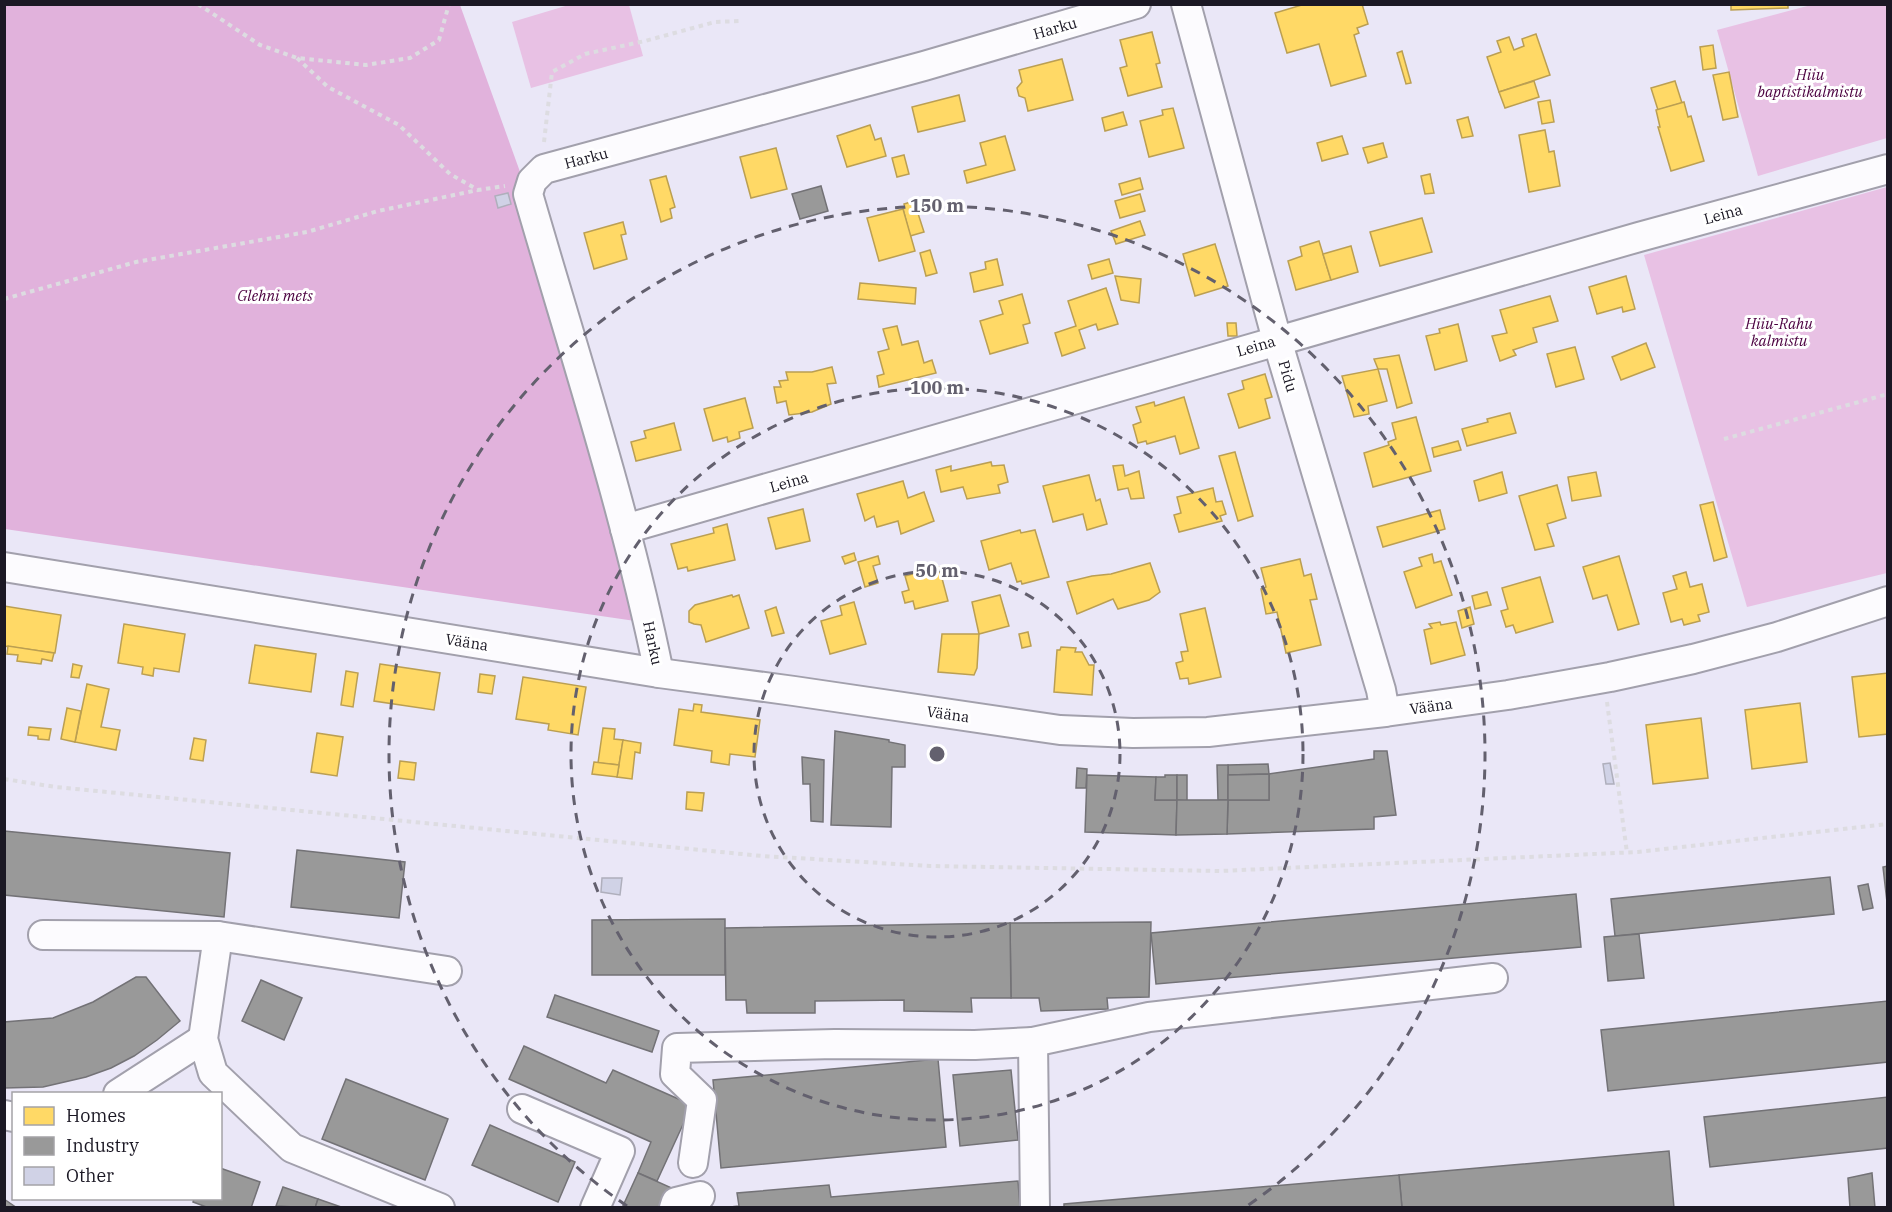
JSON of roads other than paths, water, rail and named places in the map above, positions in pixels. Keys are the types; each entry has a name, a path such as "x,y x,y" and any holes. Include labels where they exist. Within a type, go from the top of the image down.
{"street":[{"name":"Harku","path":"659,673 625,529 528,194 538,175 1136,4"},
{"name":"Pidu","path":"1186,4 1277,340 1381,690 1385,712"},
{"name":"Leina","path":"625,529 1277,340 1887,169"},
{"name":"Vääna","path":"4,567 659,673 1060,730 1133,733 1208,732 1385,712 1508,695 1693,659 1777,637 1887,601"},
{"path":"43,935 218,936 447,971"},
{"path":"218,936 203,1039 213,1073 292,1148 440,1208"},
{"path":"693,1163 702,1100 675,1074 677,1048 835,1044 975,1045 1033,1042 1149,1017 1493,978"},
{"path":"121,1092 203,1039"},
{"path":"1033,1042 1035,1208"},
{"path":"522,1109 620,1151 595,1208"},
{"path":"674,1208 676,1202 700,1196"}],"park label":[{"name":"Hiiu baptistikalmistu","path":"1810,82"},
{"name":"Glehni mets","path":"275,295"},
{"name":"Hiiu-Rahu kalmistu","path":"1779,332"}]}
